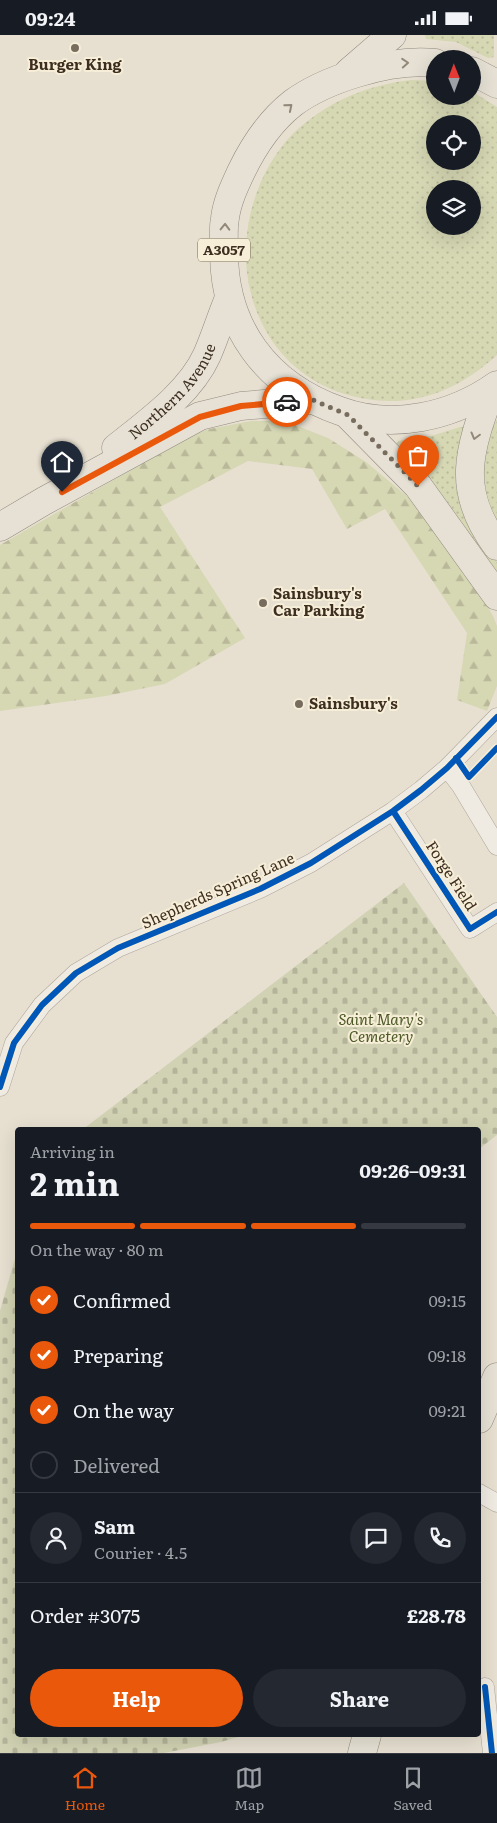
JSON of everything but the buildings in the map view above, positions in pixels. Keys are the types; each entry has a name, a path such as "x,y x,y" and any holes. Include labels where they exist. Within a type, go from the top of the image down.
{"main road":[{"path":"342,78 392,35"},
{"name":"A3057","path":"426,63 400,63 376,67 342,78 308,93 293,103 268,128 245,163 229,200 225,218 224,270 229,297 242,330 258,356 278,376 313,400 348,415 372,420 408,420 449,409 494,387"},
{"path":"481,76 497,84"},
{"name":"Northern Avenue","path":"44,501 164,409 188,383 206,357 229,297"},
{"name":"A3057","path":"494,387 472,446 469,478 474,505 482,523 497,546"},
{"name":"Northern Avenue","path":"0,527 44,501 200,417 241,406 313,400"},
{"name":"A3057","path":"348,415 418,486 497,596"},
{"path":"481,1414 497,1377"},
{"path":"362,1753 366,1737"}],"street":[{"name":"Shepherds Spring Lane","path":"0,1087 14,1043 42,1005 76,973 118,947 260,889 311,863 393,811 447,768 497,717"},
{"path":"447,768 461,786 497,846"},
{"name":"Forge Field","path":"393,811 470,929 497,912"},
{"path":"481,1494 497,1503"},
{"path":"487,1687 492,1753"}],"green space":[{"path":"425,35 494,35 494,57 488,58 481,54 481,50 472,50 456,42 426,39"},
{"path":"411,80 426,81 426,105 481,105 481,97 497,107 497,355 455,385 440,392 408,400 373,400 337,391 306,375 282,353 263,326 251,295 246,262 248,227 257,192 269,166 285,142 311,119 337,102 351,95 380,86"},
{"path":"497,419 497,530 486,506 481,468 492,426"},
{"path":"251,421 274,421 295,425 328,438 366,462 408,497 422,514 481,595 497,626 497,686 487,711 457,700 467,633 385,509 347,529 312,469 248,461 160,507 245,638 165,684 106,696 0,711 0,545 190,436 209,429"},
{"path":"464,427 472,530 497,562 497,574 438,490 412,458 397,444 398,441 431,436"},
{"name":"Saint Mary's Cemetery","path":"404,883 497,1017 497,1135 481,1147 481,1127 86,1127"},
{"path":"15,1258 15,1737 238,1737 164,1753 0,1753 0,1311"}],"cycle path":[{"path":"0,1087 14,1043 42,1005 76,973 118,948 260,889 311,863 393,811 421,790 447,768 497,717"},
{"path":"456,758 469,777 497,748"},
{"path":"393,811 470,929 497,912"},
{"path":"485,1687 492,1753"}],"way so far":[{"path":"287,402 313,400 348,415 418,486"}],"place":[{"name":"Burger King","path":"75,48"},
{"name":"Sainsbury's Car Parking","path":"263,603"},
{"name":"Sainsbury's","path":"299,704"}],"route":[{"path":"62,492 200,417 241,406 287,402"}]}
